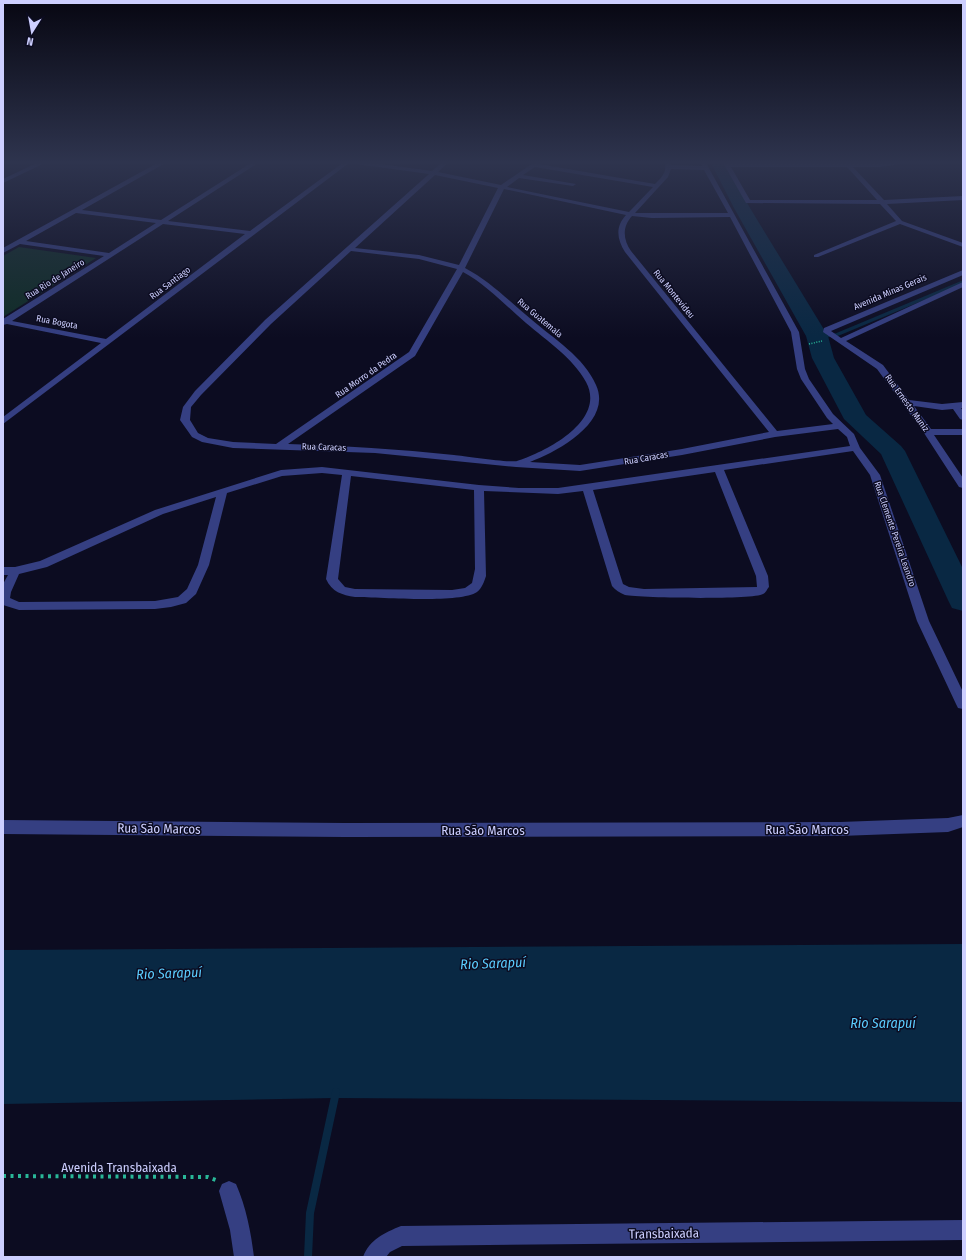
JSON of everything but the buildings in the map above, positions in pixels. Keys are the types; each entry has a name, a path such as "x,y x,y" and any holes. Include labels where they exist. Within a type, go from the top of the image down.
{"street":[{"path":"3,251 59,220"},
{"path":"145,220 251,233"},
{"name":"Rua Rio de Janeiro","path":"3,322 165,220"},
{"name":"Rua Santiago","path":"3,421 269,220"},
{"name":"Rua Caracas","path":"383,220 268,322 198,393 187,407 185,420 190,430 195,435 205,440 233,445 375,450 516,464 580,468 596,467 775,434 839,426"},
{"name":"Rua Morro da Pedra","path":"279,446 400,364 412,354 461,269 485,220"},
{"name":"Rua Montevideu","path":"626,220 621,228 621,241 624,247 775,434"},
{"name":"Rua Clemente Pereira Leandro","path":"734,220 785,311 795,332 801,369 805,379 814,395 839,426 851,436 855,448 875,475 924,621 947,673 963,704"},
{"path":"898,220 900,222 963,245"},
{"path":"816,256 900,222"},
{"path":"19,242 111,255"},
{"name":"Rua Guatemala","path":"350,250 436,261 461,269 478,280 548,338 580,367 591,384 594,394 592,407 586,420 576,434 546,453 516,464"},
{"path":"436,261 466,258"},
{"name":"Avenida Minas Gerais","path":"827,332 827,330 963,272"},
{"name":"Avenida Minas Gerais","path":"837,339 963,284"},
{"name":"Rua Bogota","path":"3,322 107,342"},
{"name":"Rua Ernesto Muniz","path":"827,332 880,367 908,403 963,485"},
{"path":"908,403 960,406 963,417"},
{"path":"928,432 963,432"},
{"path":"223,491 199,581 186,598 174,603 156,605 19,606 10,604 4,599 9,571 43,564 159,512 223,491 281,473 315,470 479,488 537,491 587,488 718,467 855,448"},
{"path":"587,488 618,586 626,590 644,593 738,593 760,591 763,587 762,576 718,467"},
{"path":"347,473 332,579 335,586 343,591 355,593 452,594 465,593 474,589 480,579 481,568 479,488"},
{"name":"Rua Sāo Marcos","path":"3,827 337,830 840,829 948,825 963,821"},
{"path":"229,1191 240,1230 244,1257"},
{"name":"Transbaixada","path":"373,1257 383,1245 401,1236 963,1230"}],"path":[{"path":"804,345 825,341"},
{"name":"Avenida Transbaixada","path":"3,1176 208,1177 222,1182 229,1191"}],"green space":[{"path":"19,247 96,258 3,317 3,256"}],"water":[{"name":"Rio Sarapuí","path":"963,944 963,1102 334,1098 3,1104 3,950"}],"waterway":[{"path":"749,220 817,336 823,358 856,419 892,451 963,600"},
{"path":"817,336 836,335 963,282"},
{"path":"308,1257 310,1213 336,1092"}]}
